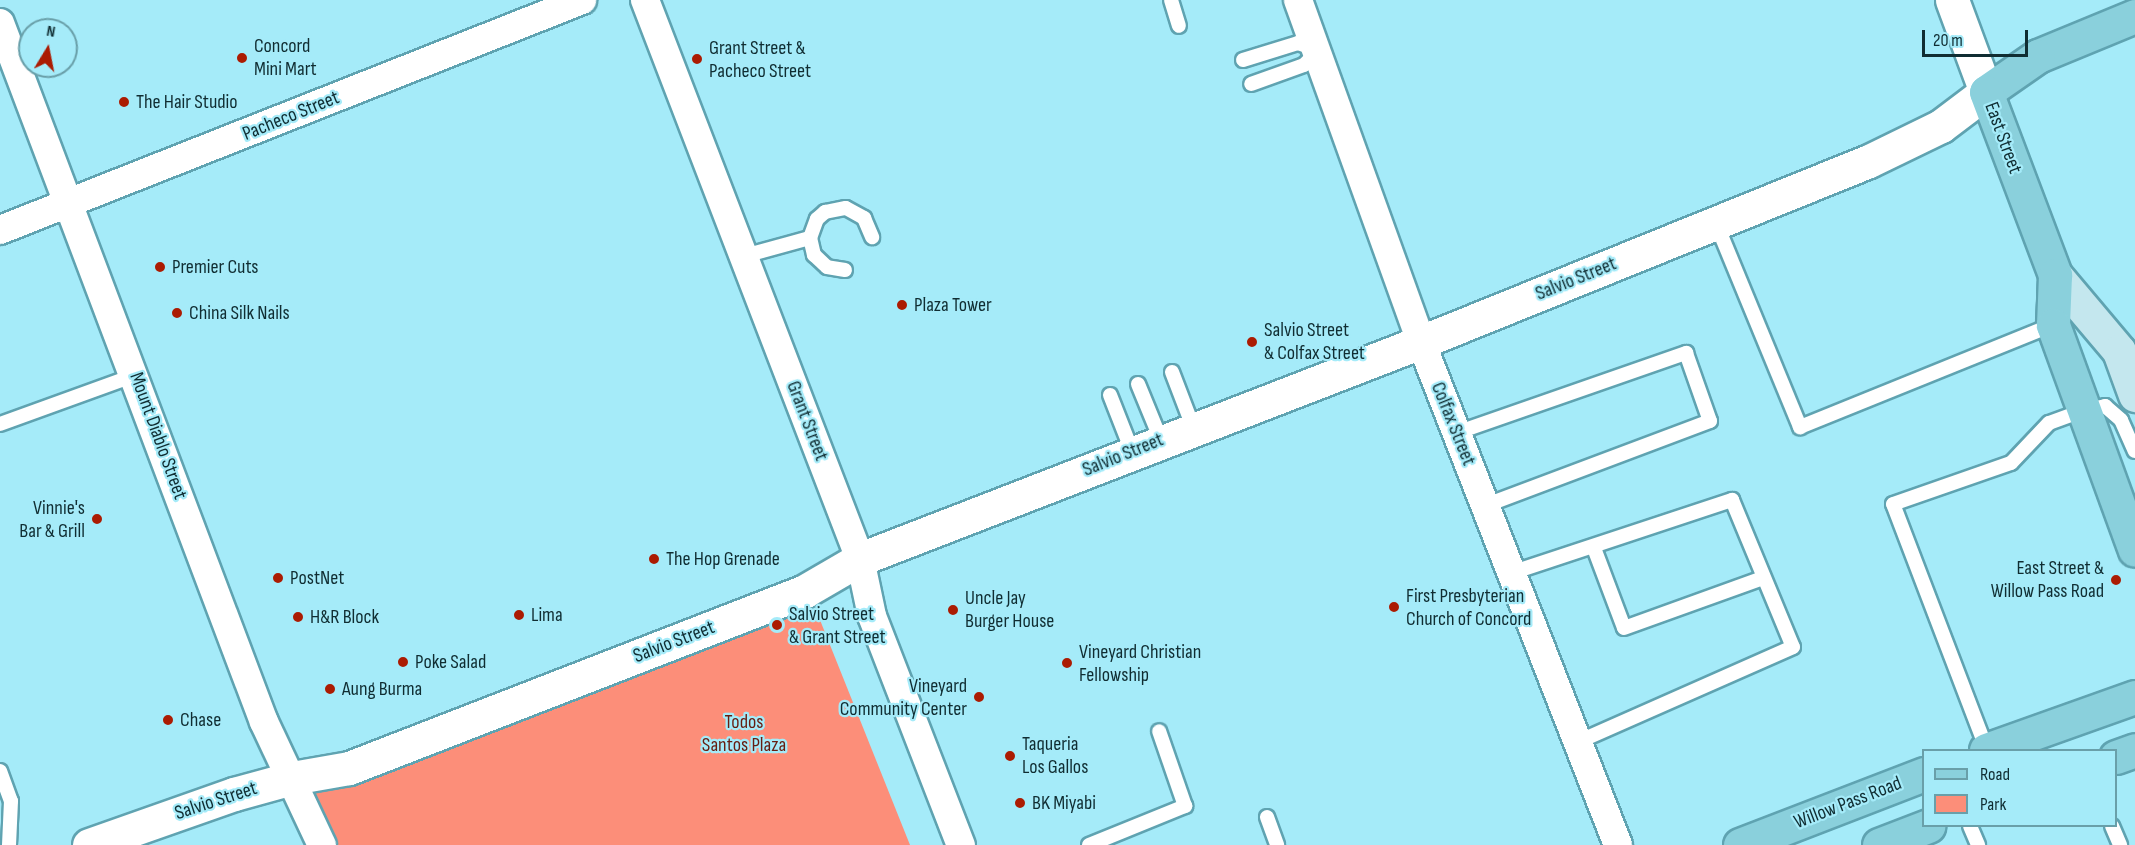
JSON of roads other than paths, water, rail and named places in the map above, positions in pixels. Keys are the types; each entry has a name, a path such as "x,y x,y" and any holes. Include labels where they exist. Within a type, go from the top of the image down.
{"main road":[{"name":"Salvio Street","path":"1986,92 2038,56 2135,16"},
{"name":"East Street","path":"1986,92 2055,275 2119,351 2135,395"},
{"name":"East Street","path":"2055,275 2053,326 2082,411 2135,550"},
{"path":"1989,749 2135,697"},
{"path":"2117,756 2135,750"},
{"name":"Willow Pass Road","path":"1740,845 1922,774"},
{"path":"1880,845 1923,827"}],"street":[{"name":"Pacheco Street","path":"0,230 582,0"},
{"name":"Grant Street","path":"645,0 860,559 872,616 961,845"},
{"name":"Colfax Street","path":"1298,0 1319,50 1421,342 1618,845"},
{"name":"East Street","path":"1952,0 1986,92"},
{"name":"Mount Diablo Street","path":"1,27 71,203 264,722 292,777 322,845"},
{"name":"Salvio Street","path":"89,845 292,777 349,768 805,591 860,559 1146,446 1421,342 1867,162 1941,126 1986,92"}],"lane":[{"path":"1171,0 1179,26"},
{"path":"1243,60 1298,43 1319,50 1304,64 1251,84"},
{"path":"845,270 836,270 819,262 810,238 817,219 836,208 846,208 864,218 872,237"},
{"path":"1716,223 1800,427 2053,326"},
{"path":"744,256 810,238"},
{"path":"1456,433 1686,353 1710,421 1486,505"},
{"path":"1172,372 1193,428"},
{"path":"0,424 135,375"},
{"path":"1138,384 1146,446"},
{"path":"1110,395 1146,446"},
{"path":"1986,749 1893,504 2011,463 2049,423 2082,411 2105,406 2121,420 2135,451"},
{"path":"1511,573 1594,548 1732,500 1793,647 1578,742"},
{"path":"1594,548 1624,628 1763,578"},
{"path":"1089,845 1185,806 1159,731"},
{"path":"0,771 11,801 9,845"},
{"path":"1267,817 1277,845"},
{"path":"1971,827 1978,845"},
{"path":"2113,827 2120,845"}],"place":[{"name":"Concord Mini Mart","path":"242,58"},
{"name":"Grant Street & Pacheco Street","path":"697,59"},
{"name":"The Hair Studio","path":"124,102"},
{"name":"Premier Cuts","path":"160,267"},
{"name":"Plaza Tower","path":"902,305"},
{"name":"China Silk Nails","path":"177,313"},
{"name":"Salvio Street & Colfax Street","path":"1252,342"},
{"name":"Vinnie's Bar & Grill","path":"97,519"},
{"name":"The Hop Grenade","path":"654,559"},
{"name":"PostNet","path":"278,578"},
{"name":"East Street & Willow Pass Road","path":"2116,580"},
{"name":"First Presbyterian Church of Concord","path":"1394,607"},
{"name":"Uncle Jay Burger House","path":"953,610"},
{"name":"Lima","path":"519,615"},
{"name":"H&R Block","path":"298,617"},
{"name":"Salvio Street & Grant Street","path":"777,625"},
{"name":"Poke Salad","path":"403,662"},
{"name":"Vineyard Christian Fellowship","path":"1067,663"},
{"name":"Aung Burma","path":"330,689"},
{"name":"Vineyard Community Center","path":"979,697"},
{"name":"Chase","path":"168,720"},
{"name":"Taqueria Los Gallos","path":"1010,756"},
{"name":"BK Miyabi","path":"1020,803"}],"park label":[{"name":"Todos Santos Plaza","path":"744,734"}]}
